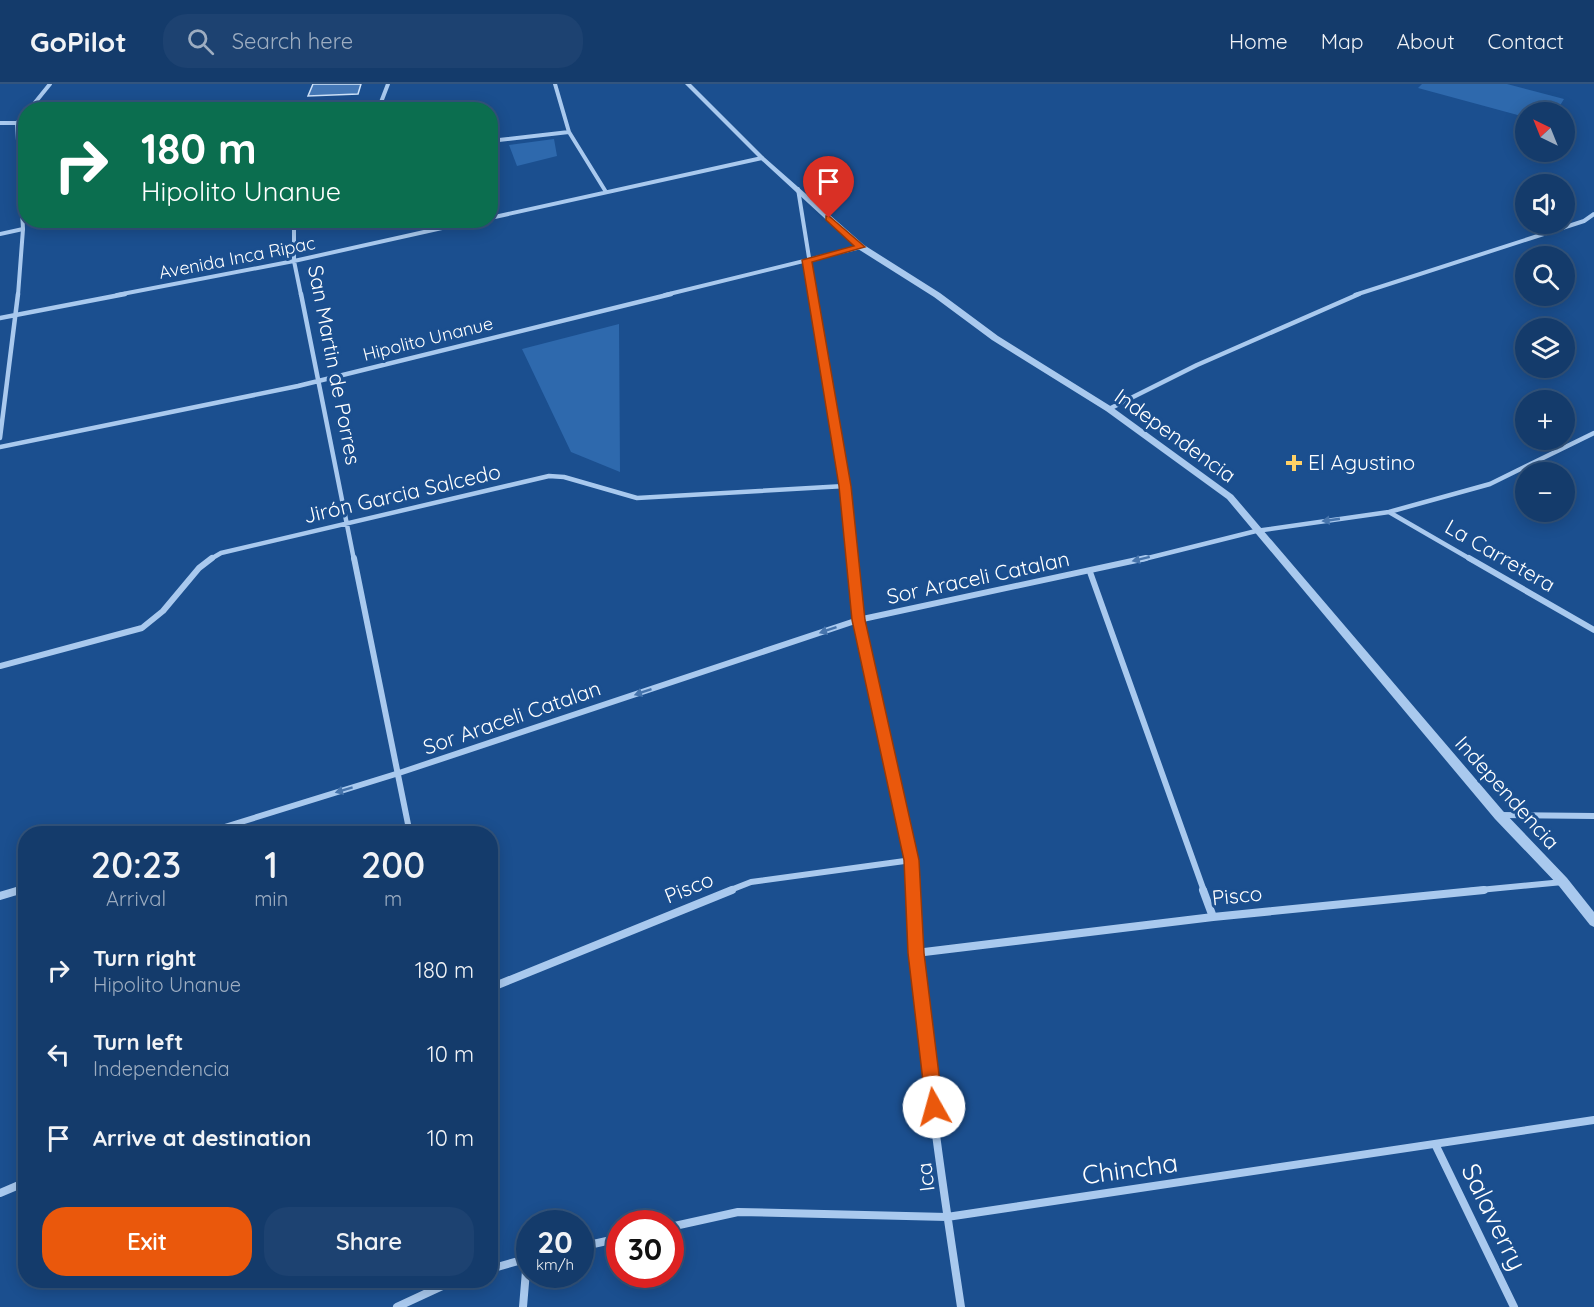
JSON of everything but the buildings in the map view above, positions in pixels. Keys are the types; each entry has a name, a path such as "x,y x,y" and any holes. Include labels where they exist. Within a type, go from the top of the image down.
{"street":[{"path":"35,102 50,84"},
{"path":"381,102 388,84"},
{"path":"555,84 569,132 606,192"},
{"name":"Independencia","path":"688,84 762,158 861,247 938,295 995,338 1109,409 1230,497 1256,531 1499,815 1563,882 1594,921"},
{"path":"0,123 17,123 18,141"},
{"path":"498,140 569,132"},
{"path":"498,216 762,158"},
{"name":"Ica","path":"798,189 807,260 845,486 858,620 912,860 916,953 947,1217 961,1307"},
{"path":"1109,409 1197,364 1365,291 1584,220 1594,214"},
{"name":"San Martin de Porres","path":"294,228 294,261 409,826"},
{"name":"Avenida Inca Ripac","path":"0,318 294,261 442,228"},
{"path":"0,234 23,229 16,315 0,438"},
{"name":"Hipolito Unanue","path":"0,447 319,380 861,247"},
{"name":"Sor Araceli Catalan","path":"228,826 399,773 858,620 1090,572 1256,531 1389,512 1490,484 1594,433"},
{"name":"Jirón Garcia Salcedo","path":"0,666 142,628 154,622 204,564 221,553 556,475 637,498 845,486"},
{"name":"La Carretera","path":"1389,512 1593,630"},
{"path":"1090,572 1213,917"},
{"path":"1499,815 1594,816"},
{"name":"Pisco","path":"498,985 751,882 912,860"},
{"name":"Pisco","path":"916,953 1213,917 1563,882"},
{"path":"0,896 18,890"},
{"name":"Chincha","path":"684,1224 738,1212 947,1217 1436,1146 1594,1120"},
{"name":"Salaverry","path":"1436,1146 1514,1307"},
{"path":"0,1193 18,1185"},
{"path":"498,1267 516,1261"},
{"path":"397,1307 438,1288"},
{"path":"523,1307 525,1288"}],"shaded area":[{"path":"1422,84 1507,84 1564,99 1562,102 1515,102 1515,114 1418,88"},
{"path":"554,139 557,156 517,166 509,145"},
{"path":"619,324 620,472 571,452 522,349"}],"place":[{"name":"El Agustino","path":"1294,463"}],"route":[{"path":"829,218 861,247 807,260 845,486 858,620 912,860 916,953 934,1107"}]}
